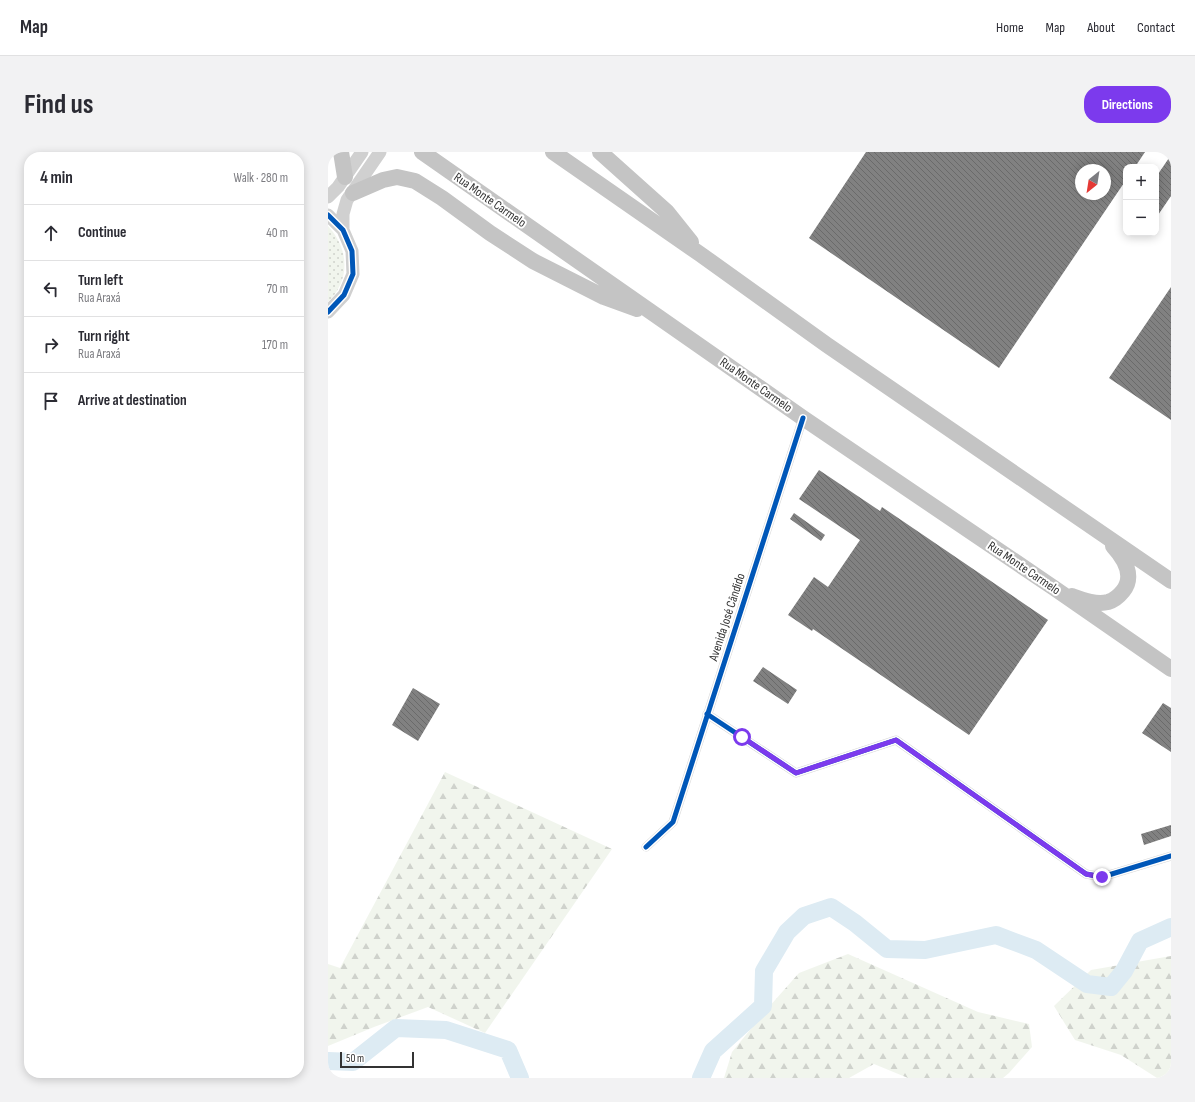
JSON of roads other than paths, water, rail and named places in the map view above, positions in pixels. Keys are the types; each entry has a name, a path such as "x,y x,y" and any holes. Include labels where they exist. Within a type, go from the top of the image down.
{"highway":[{"path":"341,152 345,177"},
{"name":"Rua Monte Carmelo","path":"422,152 655,316 1171,669"},
{"path":"553,152 700,254 827,345 1171,581"},
{"path":"600,152 667,212 700,254"},
{"path":"353,193 383,180 397,177 415,181 533,261 604,297 655,316"},
{"path":"1054,588 1084,600 1098,603 1119,597 1126,588 1129,576 1126,565 1119,553 1102,534"}],"street":[{"path":"328,197 338,188 362,152"},
{"path":"328,312 344,295 353,274 352,251 344,230 343,214 347,200 380,152"},
{"path":"328,215 344,230"},
{"name":"Avenida José Cândido","path":"646,847 673,822 803,418"},
{"path":"707,714 796,773 896,740 1086,874 1102,877 1171,856"}],"waterway":[{"path":"701,1078 713,1051 763,1006 764,971 787,932 804,916 831,907 855,923 887,949 925,950 996,935 1036,950 1087,984 1111,987 1124,971 1140,941 1171,927"},
{"path":"328,1061 353,1062 396,1028 446,1030 508,1050 520,1078"}]}
